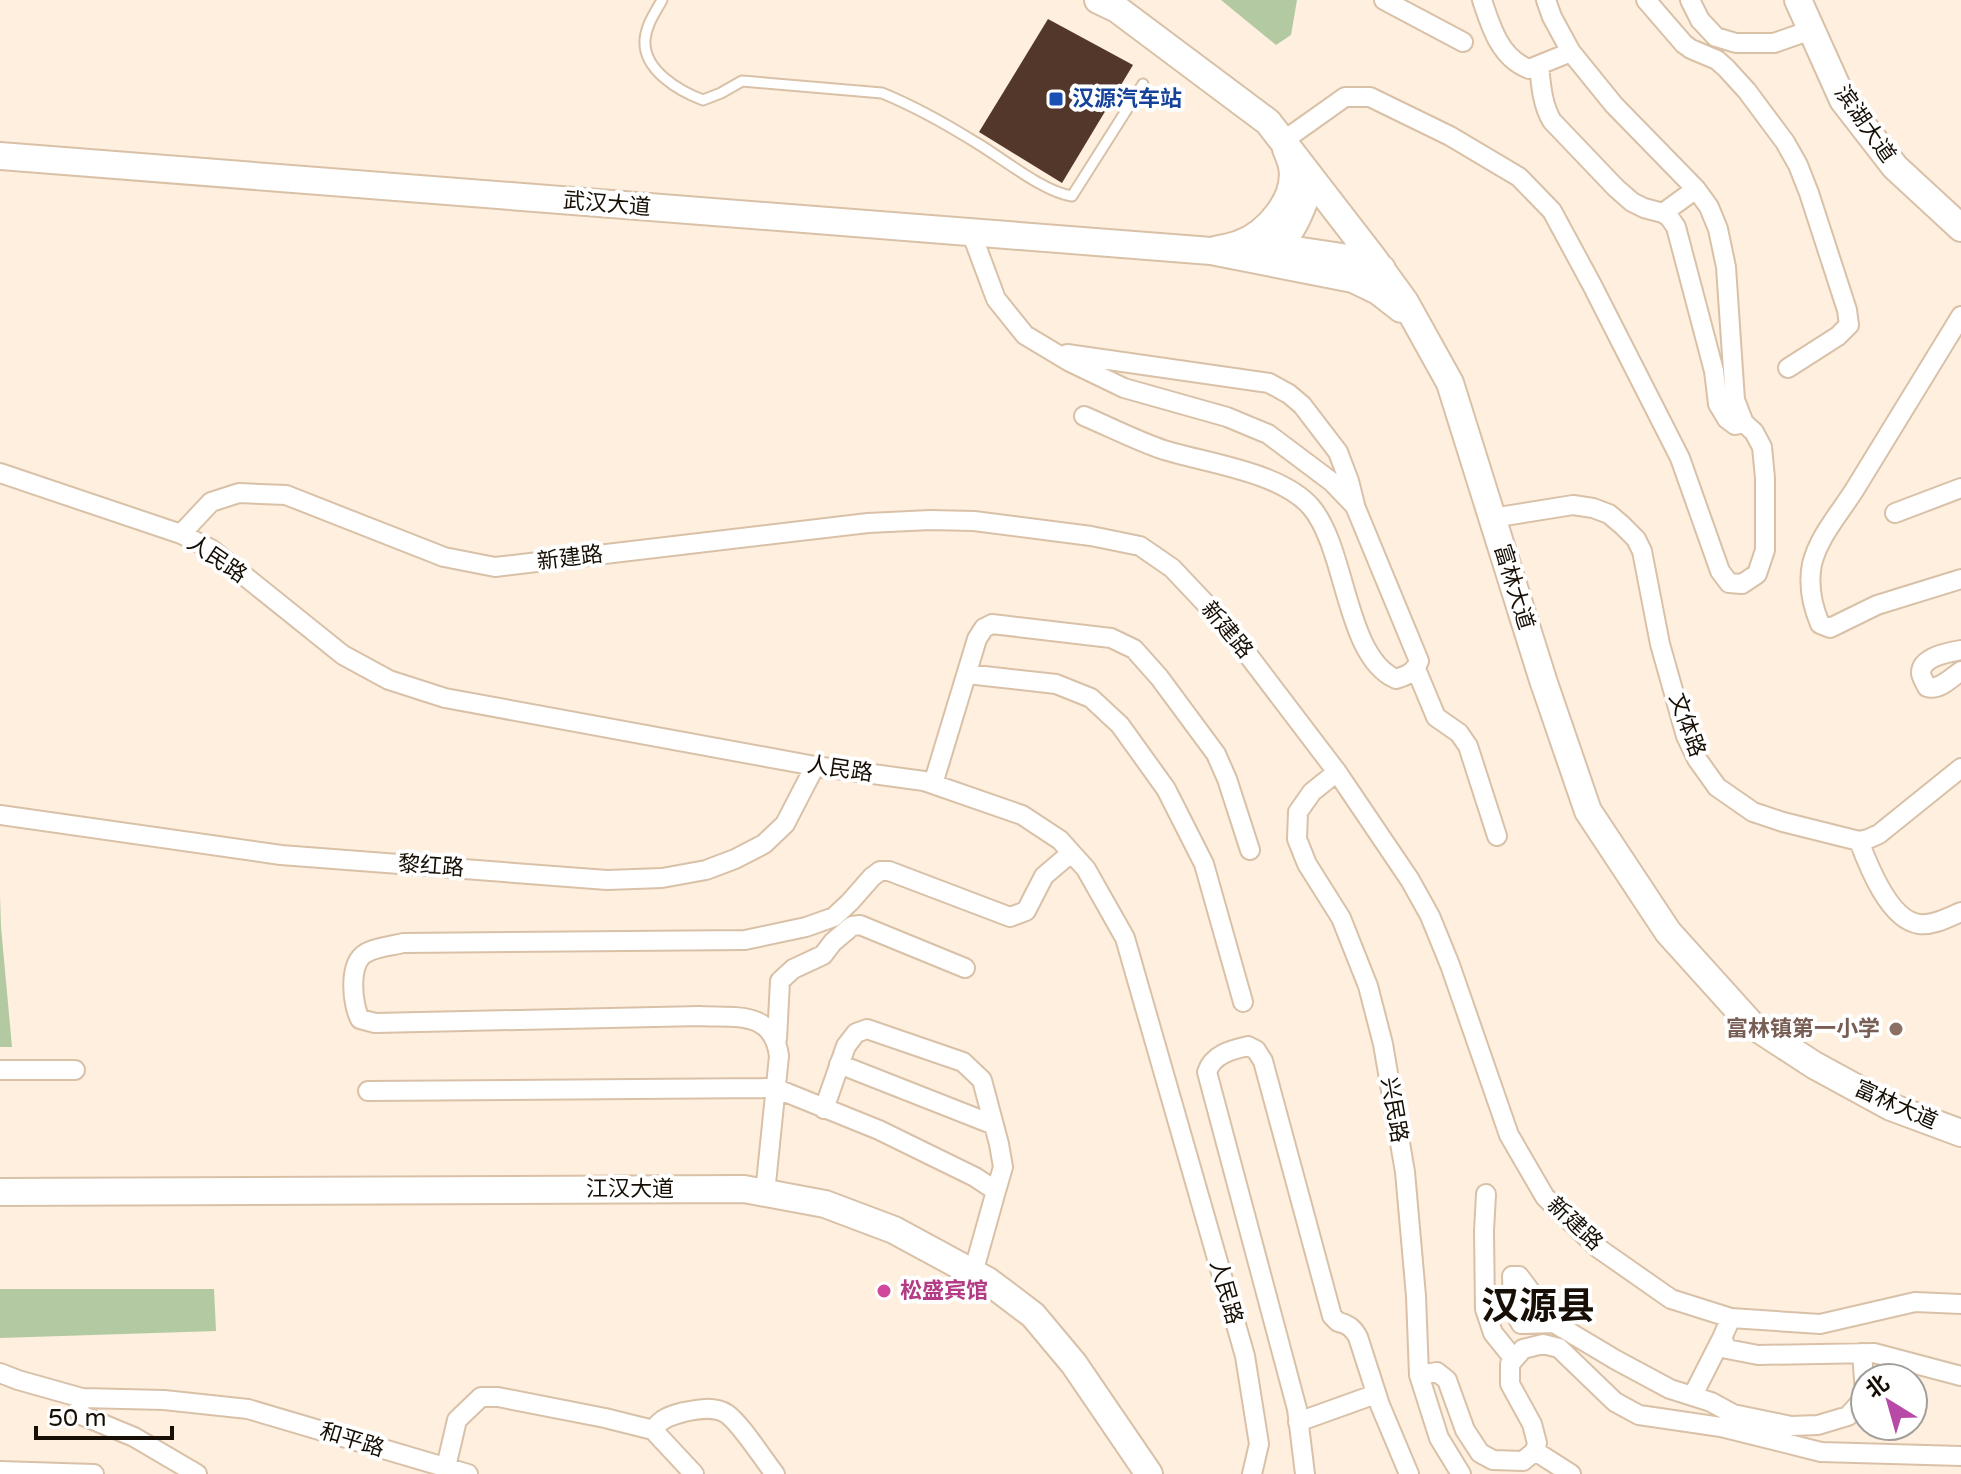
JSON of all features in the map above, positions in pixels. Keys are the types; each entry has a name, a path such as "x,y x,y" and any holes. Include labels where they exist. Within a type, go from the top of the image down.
{"main road":[{"name":"富林大道","path":"1098,0 1117,9 1268,122 1405,302 1450,383 1543,680 1588,811 1668,932 1751,1024 1814,1065 1891,1107 1961,1133"},
{"name":"滨湖大道","path":"1798,0 1843,100 1895,167 1961,228"},
{"path":"1212,252 1248,240 1271,223 1282,210 1291,186 1292,168 1283,141"},
{"name":"武汉大道","path":"0,156 1212,252"},
{"path":"1212,252 1256,254 1283,241 1308,192 1308,174"},
{"path":"1212,252 1268,257 1302,251 1355,259 1382,269"},
{"path":"1212,252 1353,279 1378,291 1423,334"},
{"name":"江汉大道","path":"0,1192 744,1189 825,1204 894,1230 988,1281 1033,1315 1074,1364 1149,1474"}],"street":[{"path":"1384,0 1463,42"},
{"path":"1482,0 1501,48 1519,66 1529,69 1571,52"},
{"path":"1283,141 1345,97 1370,97 1450,136 1519,177 1552,211 1592,285 1680,458 1720,571 1729,583 1742,584 1757,574 1765,550 1765,478 1762,447 1754,432 1744,423 1735,400 1726,267 1718,229 1709,207 1696,189 1614,105 1571,52 1546,0"},
{"path":"1646,0 1684,44 1717,60 1747,91 1785,142 1804,178 1847,310 1849,325 1838,336 1788,368"},
{"path":"1690,0 1700,20 1716,37 1736,43 1774,43 1811,30"},
{"path":"1539,65 1543,101 1552,121 1632,202 1663,213 1676,227 1714,371 1718,404 1727,419 1735,425 1744,423"},
{"path":"1663,213 1696,189"},
{"path":"971,232 996,299 1025,335 1124,388 1227,417 1268,434 1332,482 1355,506"},
{"path":"1961,316 1820,543 1812,563 1810,580 1813,608 1820,624 1830,628 1877,605 1961,579"},
{"path":"1053,352 1269,383 1302,405 1338,452 1355,506 1419,661 1416,669 1396,679 1386,675 1369,653 1350,611 1326,531 1310,506 1289,489 1236,468 1163,449 1084,416"},
{"name":"人民路","path":"0,473 181,534 211,549 343,655 389,680 445,698 815,766 933,784 1022,815 1060,840 1086,869 1125,938 1130,953 1245,1356 1259,1444 1252,1474"},
{"path":"1895,513 1961,488"},
{"name":"新建路","path":"181,534 211,502 239,493 286,495 444,557 495,567 868,523 930,520 974,521 1103,538 1140,546 1172,568 1223,622 1337,772 1410,880 1430,916 1450,965 1509,1135 1545,1197 1598,1248 1671,1299 1731,1318 1820,1324 1915,1302 1961,1304"},
{"name":"文体路","path":"1492,518 1573,505 1609,514 1622,525 1636,539 1642,551 1660,644 1686,736 1697,759 1717,787 1753,812 1859,841"},
{"path":"933,784 977,639 984,628 992,624 1111,638 1134,649 1159,677 1216,754 1250,850"},
{"path":"1961,650 1929,660 1921,672 1927,687 1933,689 1961,671"},
{"path":"1416,669 1436,717 1459,733 1468,746 1497,836"},
{"path":"967,674 1056,684 1091,698 1120,725 1166,789 1204,864 1243,1002"},
{"name":"黎红路","path":"0,815 281,855 607,880 662,878 706,870 764,844 785,824 815,766"},
{"path":"1961,768 1879,834 1859,841 1888,900 1908,920 1918,924 1933,923 1961,912"},
{"name":"兴民路","path":"1337,772 1312,792 1298,812 1297,839 1307,864 1341,918 1368,986 1383,1044 1405,1172 1416,1296 1419,1375 1439,1438 1461,1474"},
{"path":"777,1039 767,1027 754,1019 735,1017 375,1023 360,1019 355,1009 354,976 358,959 367,952 403,943 745,940 806,927 834,917 880,871 889,871 1010,917 1026,911 1044,876 1071,853"},
{"path":"765,1193 779,1056 780,981 793,969 823,955 852,926 860,925 965,968"},
{"path":"824,1109 846,1046 856,1033 867,1029 963,1062 982,1080 1003,1167 973,1273"},
{"path":"1305,1474 1297,1409 1207,1072 1218,1055 1248,1046 1256,1050 1263,1061 1332,1316 1353,1329 1358,1337 1376,1394 1409,1474"},
{"path":"839,1064 994,1125"},
{"path":"0,1070 75,1070"},
{"path":"368,1091 775,1088 879,1130 975,1177 996,1191"},
{"path":"1486,1194 1485,1309 1493,1333 1514,1359"},
{"path":"1691,1395 1731,1318"},
{"path":"1554,1323 1670,1389 1733,1414 1791,1426 1818,1425 1849,1415"},
{"path":"1722,1338 1727,1349 1758,1355 1874,1353 1961,1376"},
{"path":"1419,1375 1437,1372 1447,1380 1465,1430 1480,1453 1493,1460 1523,1461 1535,1451 1537,1443 1532,1424 1510,1384 1510,1364 1523,1349 1543,1344 1559,1348 1615,1402 1639,1415 1721,1427 1821,1452 1961,1456"},
{"path":"1862,1353 1863,1362"},
{"name":"和平路","path":"0,1373 82,1398 164,1400 248,1409 468,1474"},
{"path":"1298,1422 1376,1394"},
{"path":"446,1467 457,1420 481,1397 498,1397 653,1430 694,1474"},
{"path":"82,1398 78,1410 81,1415 134,1437 197,1474"},
{"path":"653,1430 661,1420 677,1414 699,1408 716,1410 727,1414 775,1474"},
{"path":"1535,1451 1571,1474"},
{"path":"0,1471 94,1474"}],"lane":[{"path":"662,0 649,23 646,53 652,65 686,94 703,100 742,81 882,93 974,141 1062,195 1072,196 1143,84"}],"green space":[{"path":"1221,0 1297,0 1291,35 1276,45"},
{"path":"0,895 1,927 12,1047 0,1047"},
{"path":"0,1289 214,1289 216,1331 0,1338"}],"building":[{"name":"汉源汽车站","path":"1048,19 1133,65 1062,183 979,132"}],"place":[{"name":"汉源汽车站","path":"1056,99"},
{"name":"富林镇第一小学","path":"1896,1029"},
{"name":"松盛宾馆","path":"884,1291"}],"district":[{"name":"汉源县","path":"1538,1307"}]}
